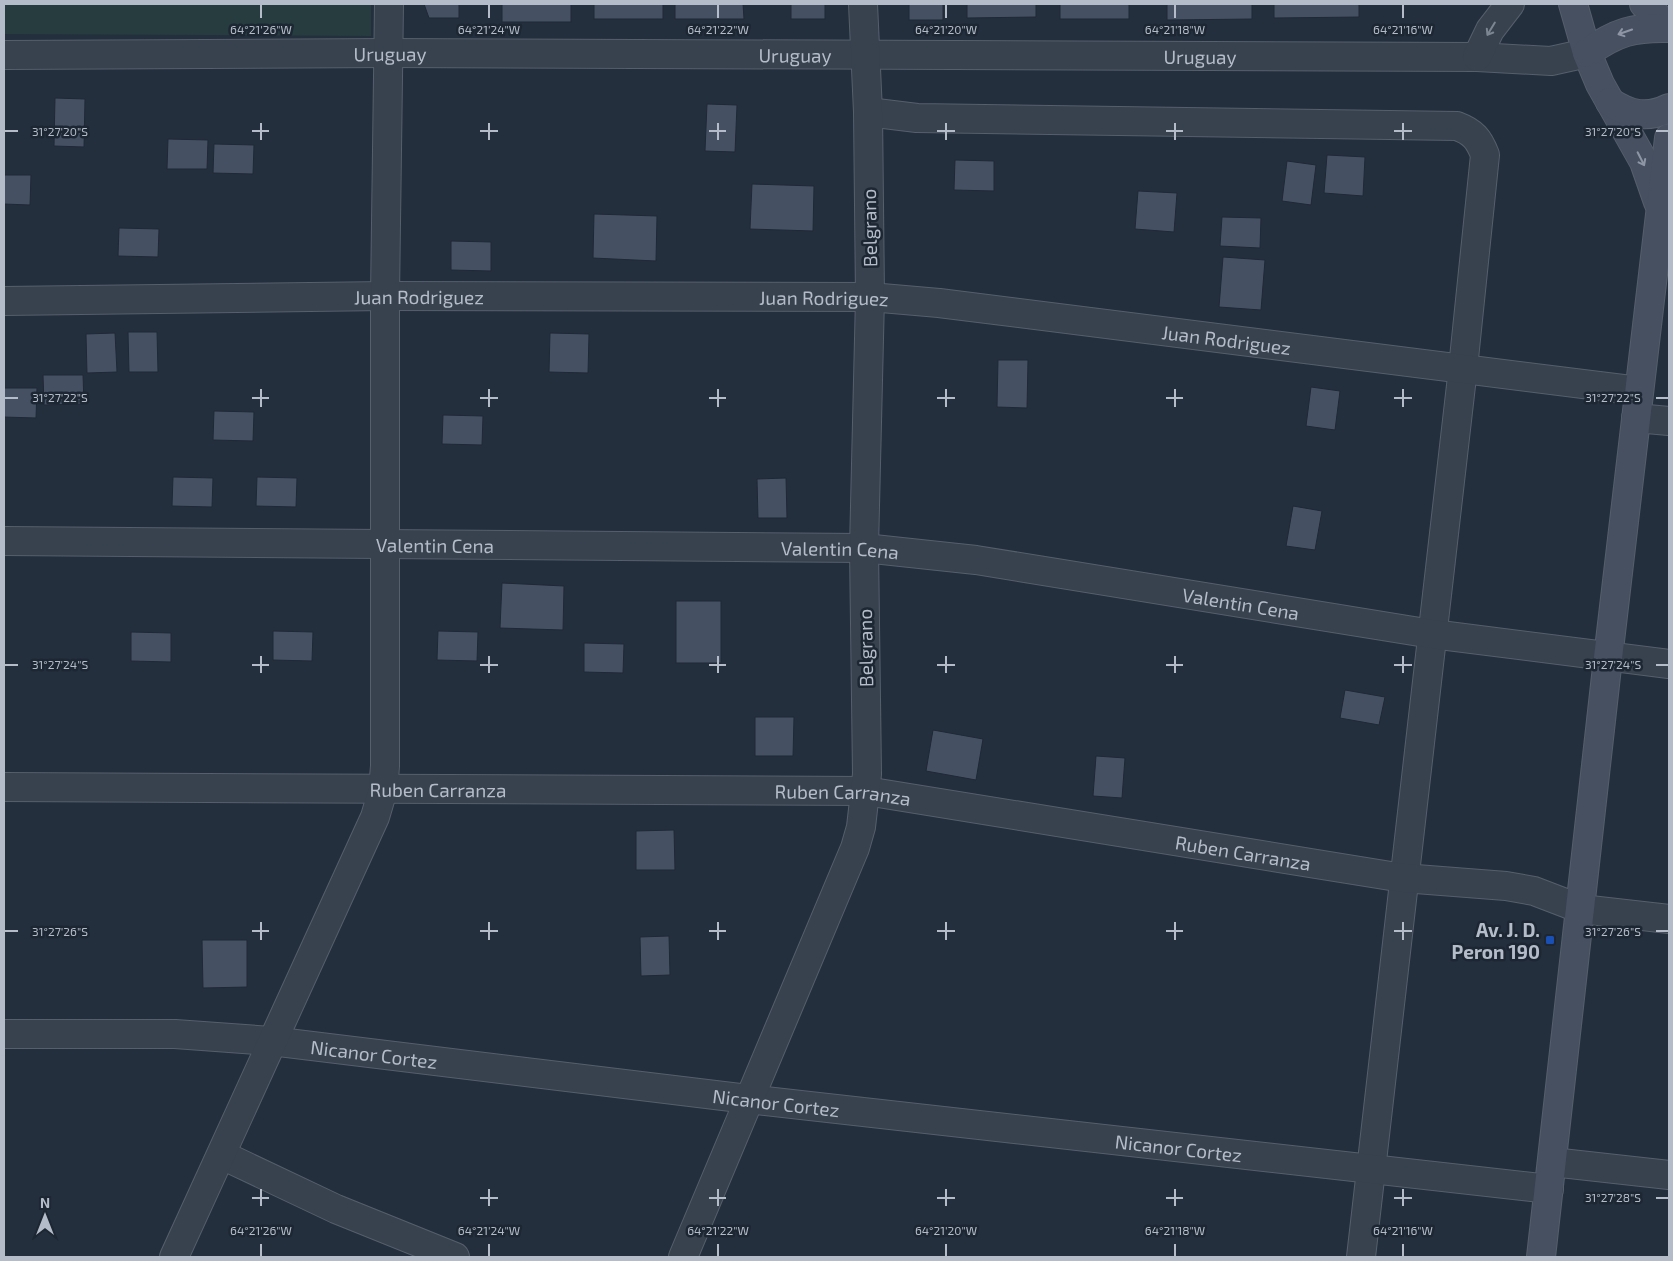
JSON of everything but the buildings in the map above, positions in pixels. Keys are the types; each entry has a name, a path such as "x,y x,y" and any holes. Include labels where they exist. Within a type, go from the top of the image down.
{"main road":[{"path":"1573,4 1587,53 1610,102 1644,162 1660,208"},
{"path":"1644,4 1669,28"},
{"path":"1587,53 1600,44 1629,30 1669,28"},
{"path":"1610,102 1625,112 1638,115 1648,115 1669,108"},
{"path":"1541,1257 1608,658 1669,138"}],"street":[{"path":"174,1257 222,1155 271,1041 375,817 383,790 385,766 385,296 389,4"},
{"name":"Belgrano","path":"683,1257 855,848 866,791 864,548 870,297 868,112 863,4"},
{"path":"1476,57 1490,30 1510,4"},
{"name":"Uruguay","path":"4,55 389,53 1476,57 1551,61 1587,53"},
{"path":"868,112 917,118 1457,126 1469,130 1479,140 1485,155 1463,368 1361,1257"},
{"name":"Juan Rodriguez","path":"4,301 385,296 870,297 939,303 1639,391"},
{"path":"1636,418 1669,421"},
{"name":"Valentin Cena","path":"4,540 864,548 976,560 1432,634 1608,658 1669,664"},
{"name":"Ruben Carranza","path":"4,786 383,790 866,791 1403,878 1506,886 1534,891 1581,909 1669,919"},
{"name":"Nicanor Cortez","path":"4,1034 176,1034 271,1041 748,1100 1549,1189"},
{"path":"222,1155 336,1209 455,1257"},
{"path":"1552,1162 1669,1175"}],"green space":[{"path":"4,4 371,4 371,36 4,34"}],"place":[{"name":"Av. J. D. Peron 190","path":"1550,940"}]}
